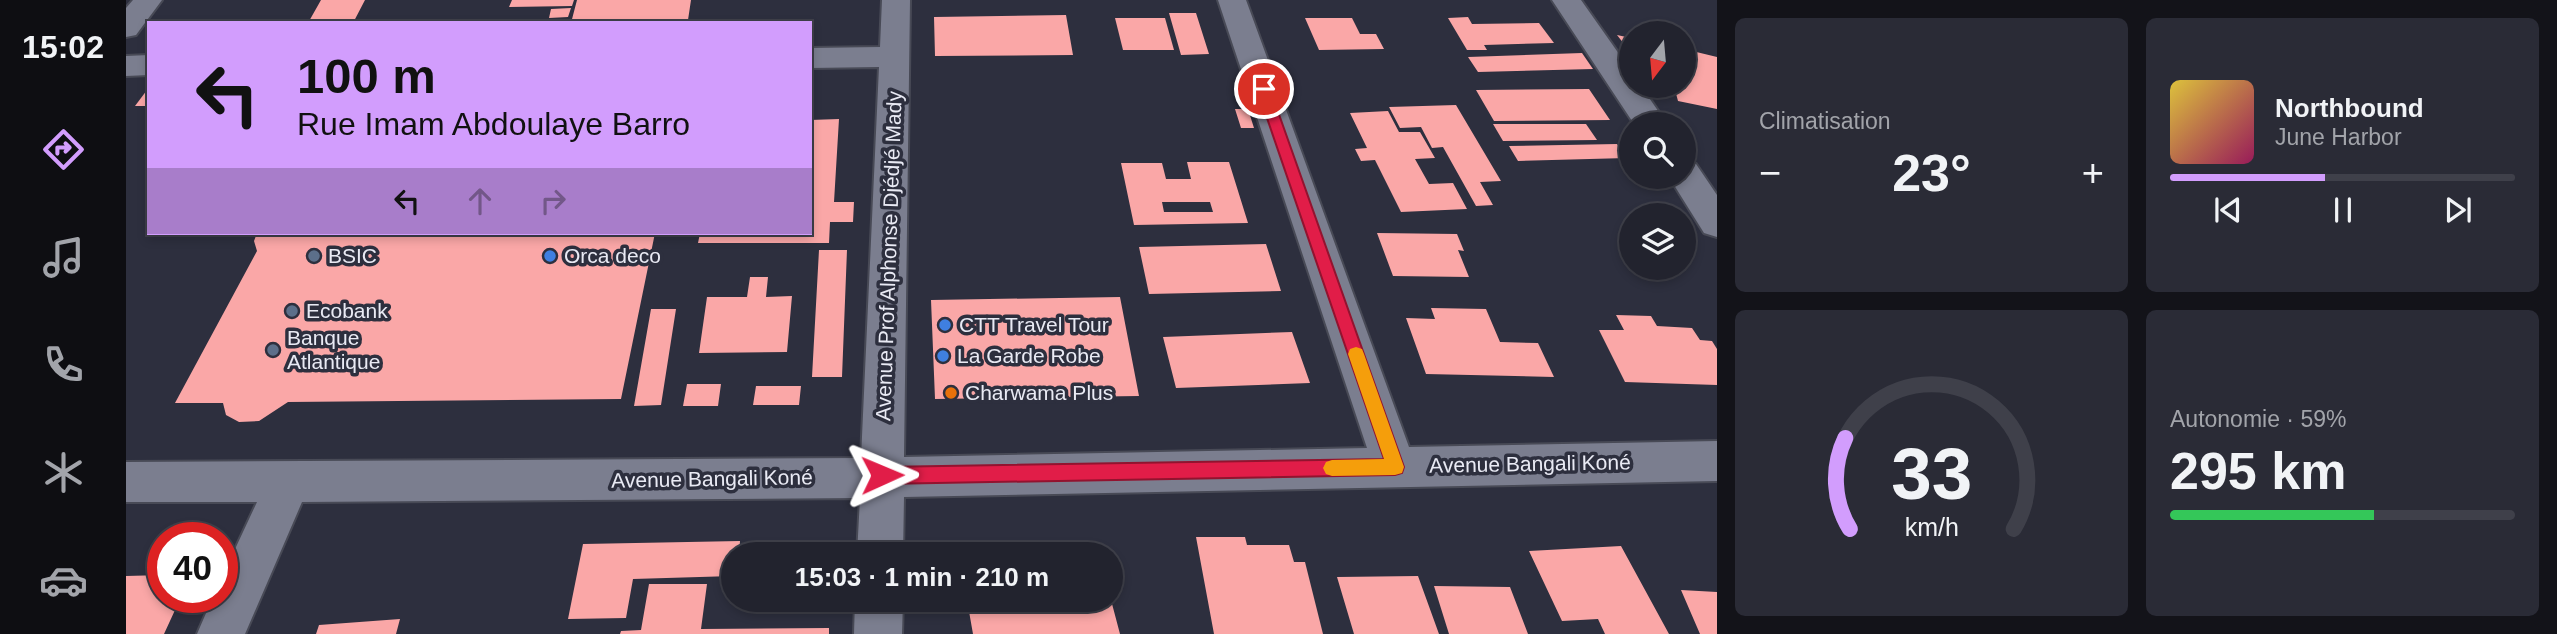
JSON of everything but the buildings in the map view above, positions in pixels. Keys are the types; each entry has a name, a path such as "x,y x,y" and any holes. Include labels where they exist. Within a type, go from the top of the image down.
{"street":[{"path":"126,28 148,0"},
{"name":"Avenue Prof Alphonse Djédjé Mady","path":"880,542 896,0"},
{"path":"1232,0 1395,467"},
{"path":"1566,0 1643,112"},
{"path":"812,58 895,57"},
{"path":"126,66 147,65"},
{"path":"1695,189 1717,223"},
{"name":"Avenue Bangali Koné","path":"126,482 740,480 882,475 1717,461"},
{"path":"220,634 289,480"},
{"path":"878,634 879,612"}],"slow traffic":[{"path":"1332,468 1395,467 1356,354"}],"place":[{"name":"BSIC","path":"314,256"},
{"name":"Orca deco","path":"550,256"},
{"name":"Ecobank","path":"292,311"},
{"name":"CTT Travel Tour","path":"945,325"},
{"name":"Banque Atlantique","path":"273,350"},
{"name":"La Garde Robe","path":"943,356"},
{"name":"Charwama Plus","path":"951,393"}],"route":[{"path":"882,475 1395,467 1264,89"}]}
